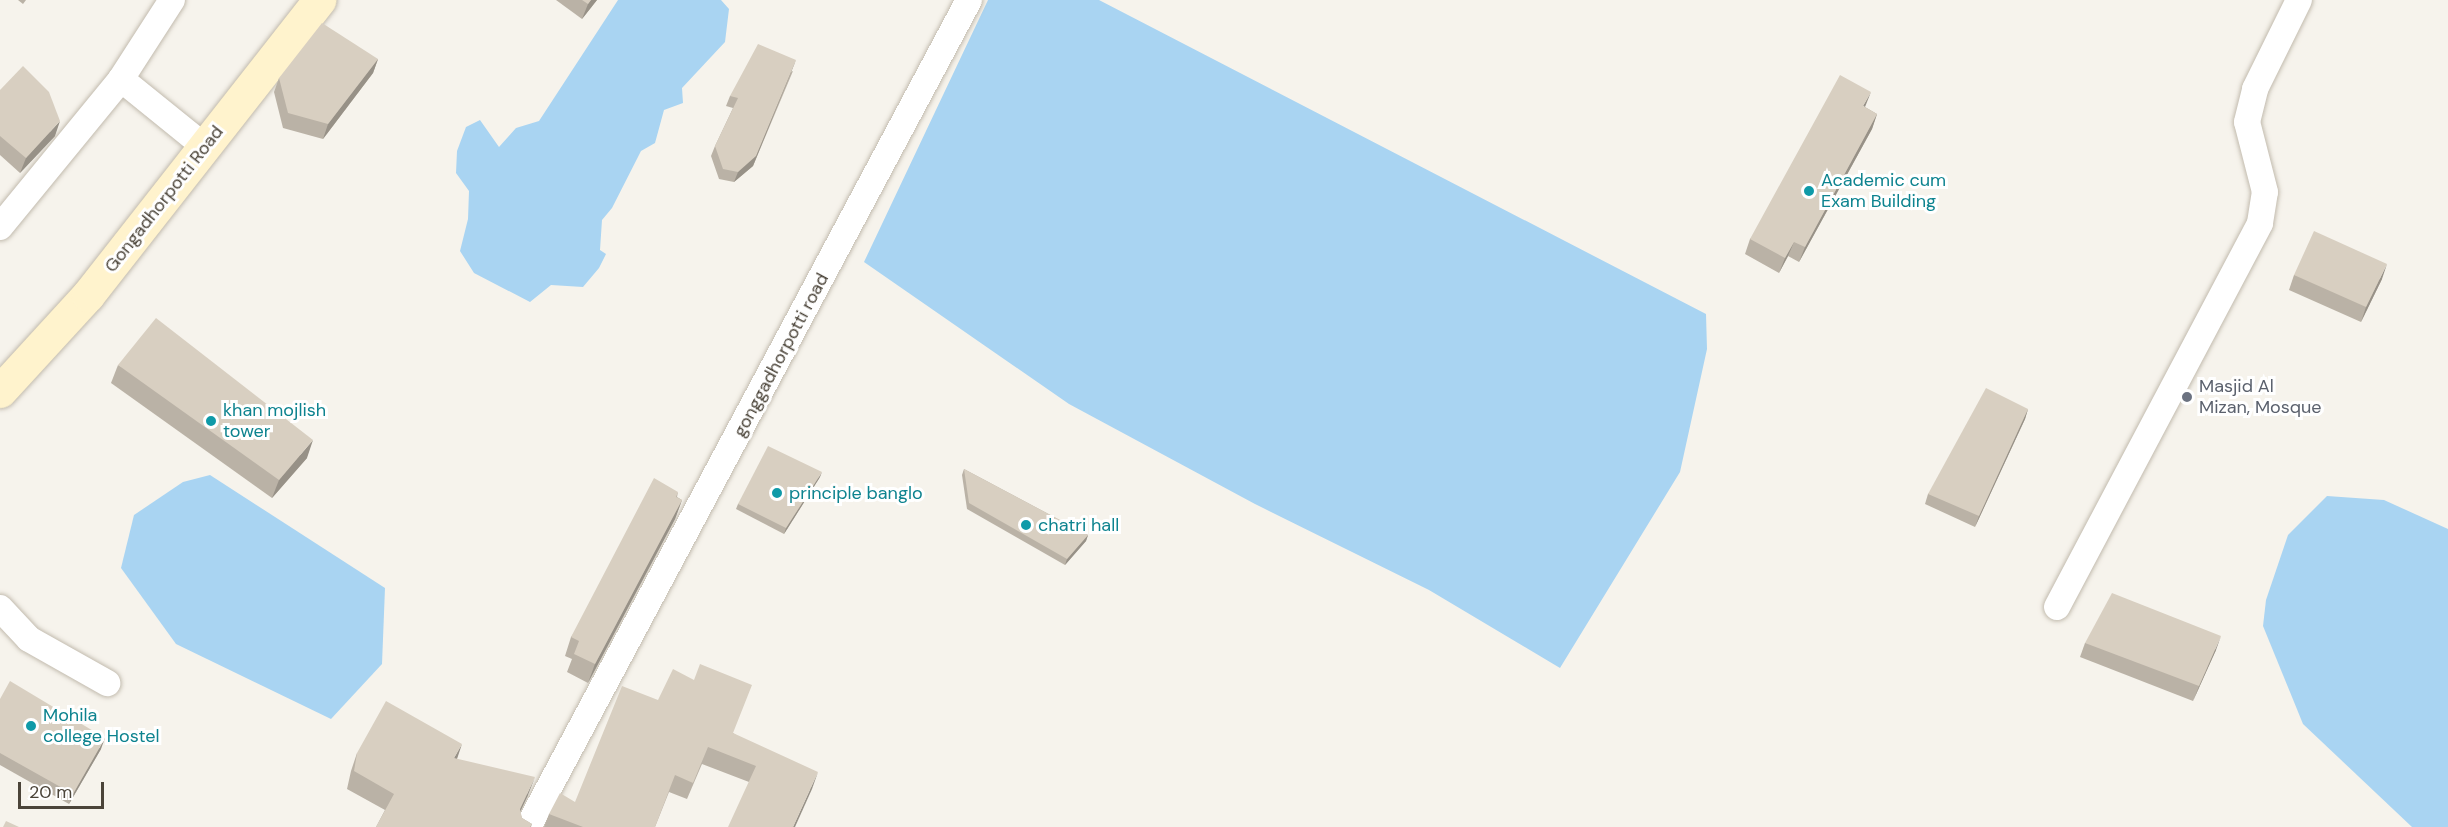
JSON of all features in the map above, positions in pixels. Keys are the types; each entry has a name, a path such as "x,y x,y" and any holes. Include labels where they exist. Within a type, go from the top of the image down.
{"street":[{"path":"0,227 126,83 172,0"},
{"name":"Gongadhorpotti Road","path":"0,391 88,295 193,138 320,0"},
{"name":"gonggadhorpotti road","path":"528,827 969,0"},
{"path":"2057,608 2260,223 2265,192 2247,122 2255,89 2299,0"},
{"path":"126,83 193,138"},
{"path":"0,608 29,639 107,683"}],"water":[{"path":"618,0 721,0 729,9 725,42 682,88 683,103 664,110 655,143 641,151 612,208 602,220 600,250 606,254 599,268 583,287 551,285 530,302 474,273 460,251 468,219 469,191 456,173 457,151 466,127 480,120 499,147 516,128 539,121"},
{"path":"988,0 1099,0 1706,314 1707,349 1680,472 1560,668 1429,590 1255,504 1069,404 864,262"},
{"path":"210,475 385,588 382,664 331,719 176,644 121,568 134,515 183,482"},
{"path":"2327,496 2384,500 2448,529 2448,827 2412,827 2303,724 2263,626 2266,600 2288,535"}],"building":[{"path":"322,23 378,59 328,124 288,113 279,78"},
{"path":"758,44 796,60 756,156 738,172 723,169 715,146 738,98 730,96"},
{"path":"23,66 49,92 60,121 26,158 0,136 0,90"},
{"name":"Academic cum Exam Building","path":"1840,75 1871,92 1863,106 1877,114 1805,247 1794,242 1785,258 1750,239"},
{"path":"2314,231 2387,264 2366,307 2294,275"},
{"name":"khan mojlish tower","path":"156,318 313,440 279,480 118,365"},
{"path":"1986,388 2028,409 1979,516 1928,494"},
{"name":"principle banglo","path":"768,446 822,472 786,528 738,504"},
{"name":"chatri hall","path":"964,469 1088,535 1067,559 969,503"},
{"path":"654,478 678,492 676,497 682,500 595,664 574,654 579,641 571,637"},
{"path":"2112,593 2221,636 2199,686 2085,643"},
{"path":"700,664 752,685 733,733 818,772 793,827 728,827 756,766 708,747 693,783 675,775 655,827 583,827 549,814 560,793 575,802 622,686 658,700 673,669 694,680"},
{"name":"Mohila college Hostel","path":"10,681 105,738 73,794 0,753 0,699"},
{"path":"386,701 462,744 454,758 535,777 520,809 522,818 532,824 530,827 376,827 394,794 354,771 357,753"},
{"path":"6,821 19,827 3,827"}],"place":[{"name":"Academic cum Exam Building","path":"1809,191"},
{"name":"Masjid Al Mizan, Mosque","path":"2187,397"},
{"name":"khan mojlish tower","path":"211,421"},
{"name":"principle banglo","path":"777,493"},
{"name":"chatri hall","path":"1026,525"},
{"name":"Mohila college Hostel","path":"31,726"}]}
